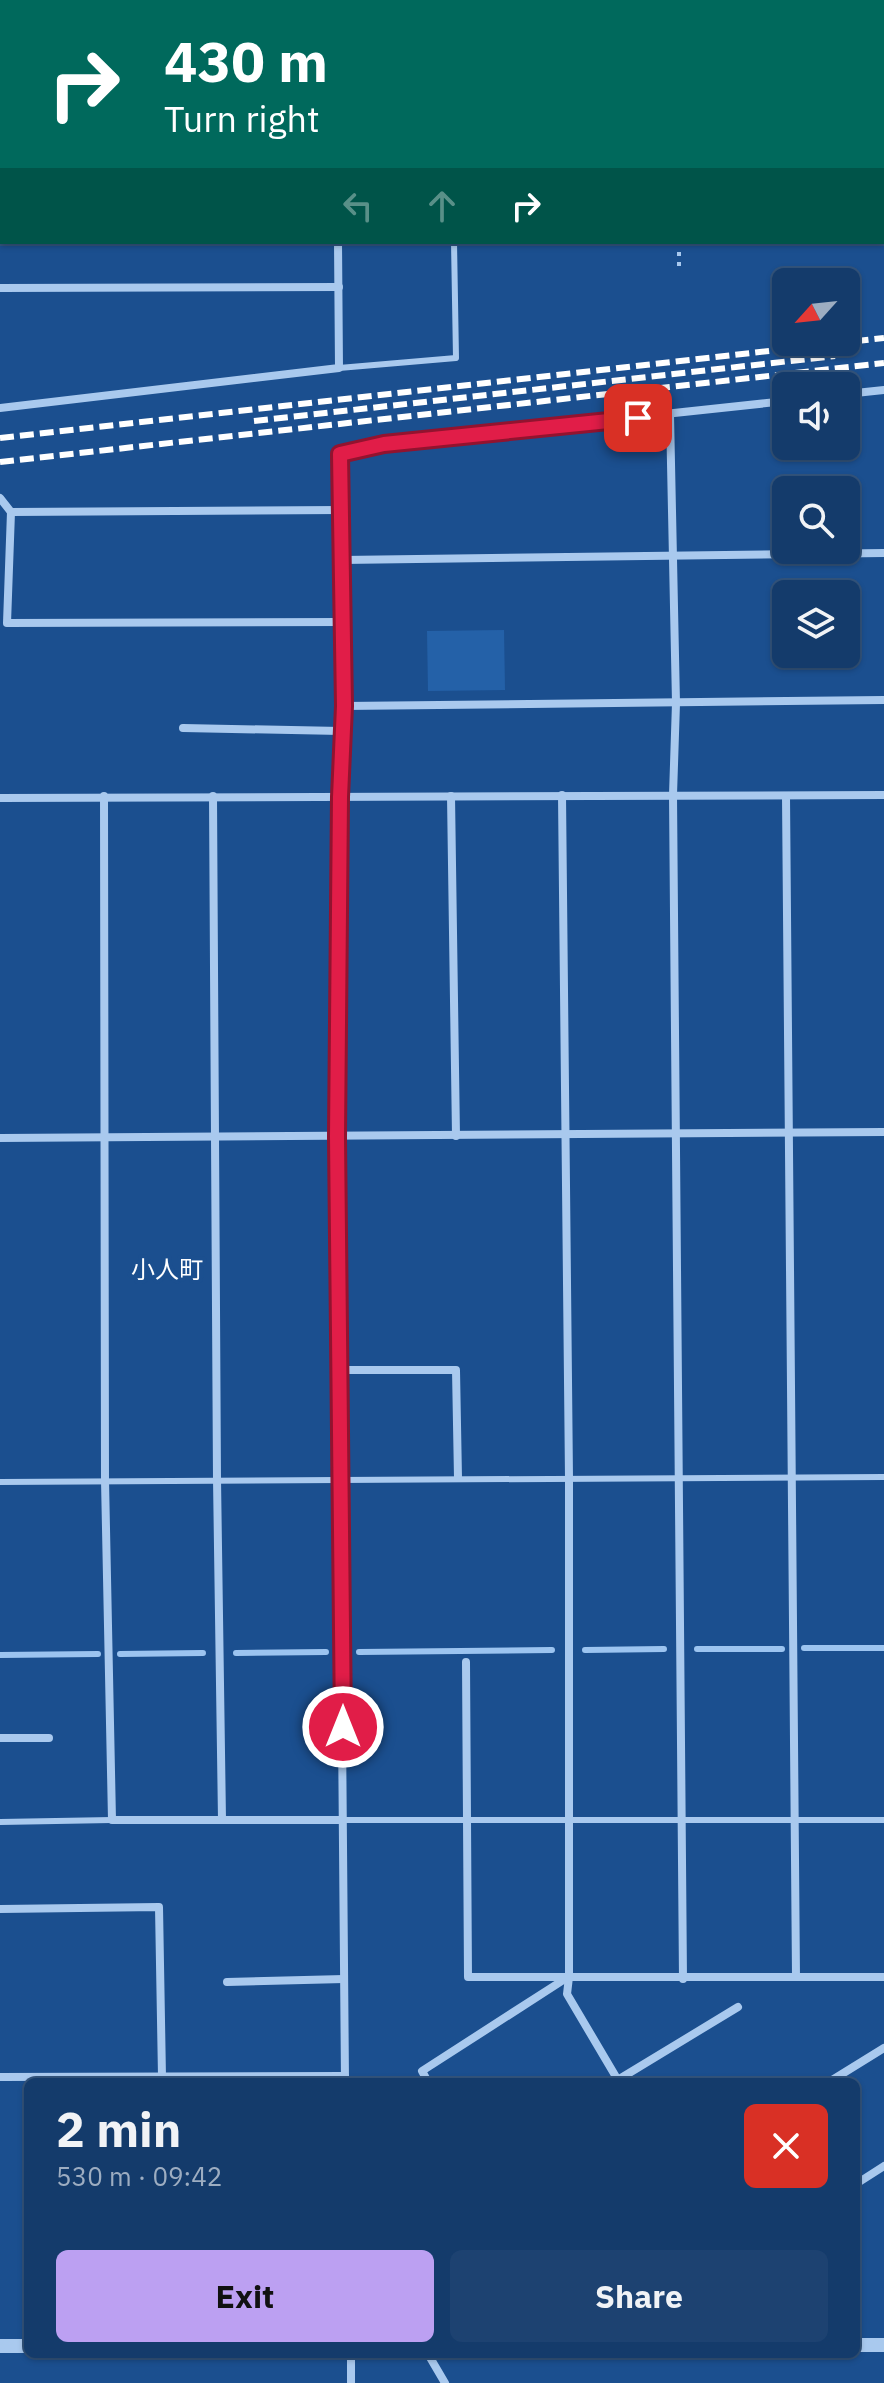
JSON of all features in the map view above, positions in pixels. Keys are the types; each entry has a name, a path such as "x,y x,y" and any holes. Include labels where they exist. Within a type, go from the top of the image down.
{"street":[{"path":"0,408 339,368 338,244"},
{"path":"0,288 339,287"},
{"path":"860,393 884,390"},
{"path":"345,2078 337,1137 341,731 344,706 340,454 384,444 772,403"},
{"path":"670,415 676,703 673,795 683,1979"},
{"path":"0,498 11,512 7,623 343,622"},
{"path":"11,512 341,510"},
{"path":"342,560 884,553"},
{"path":"344,706 884,700"},
{"path":"183,728 341,731"},
{"path":"562,795 569,1478 567,1994 616,2078"},
{"path":"0,798 884,795"},
{"path":"104,796 105,1480 112,1820 343,1820"},
{"path":"213,796 213,1137 222,1820"},
{"path":"451,796 456,1136"},
{"path":"786,796 796,1977"},
{"path":"0,1138 884,1132"},
{"path":"340,1370 456,1370 458,1478"},
{"path":"466,1662 468,1977 884,1977"},
{"path":"0,1738 49,1738"},
{"path":"0,1909 159,1907 162,2077"},
{"path":"426,2078 422,2071 569,1977"},
{"path":"227,1982 344,1979"},
{"path":"623,2078 738,2007"},
{"path":"835,2078 884,2048"},
{"path":"0,2077 254,2078"},
{"path":"860,2181 884,2166"},
{"path":"860,2345 884,2345"},
{"path":"0,2346 24,2346"},
{"path":"351,2358 351,2383"},
{"path":"430,2358 445,2383"}],"lane":[{"path":"339,368 456,358 454,244"},
{"path":"0,1482 884,1477"},
{"path":"0,1822 112,1820"},
{"path":"343,1820 884,1820"}],"path":[{"path":"679,244 679,268"}],"shaded area":[{"path":"504,630 505,690 428,691 427,631"}],"waterway":[{"path":"804,1648 884,1648"},
{"path":"585,1650 664,1649"},
{"path":"697,1649 782,1649"},
{"path":"359,1652 552,1650"},
{"path":"236,1653 326,1652"},
{"path":"120,1654 203,1653"},
{"path":"0,1655 98,1654"}],"railway":[{"path":"0,438 884,338"},
{"path":"254,421 835,356"},
{"path":"0,462 884,363"}],"district":[{"name":"小人町","path":"167,1269"}],"route":[{"path":"343,1727 337,1137 341,731 344,706 340,454 384,444 638,418"}]}
